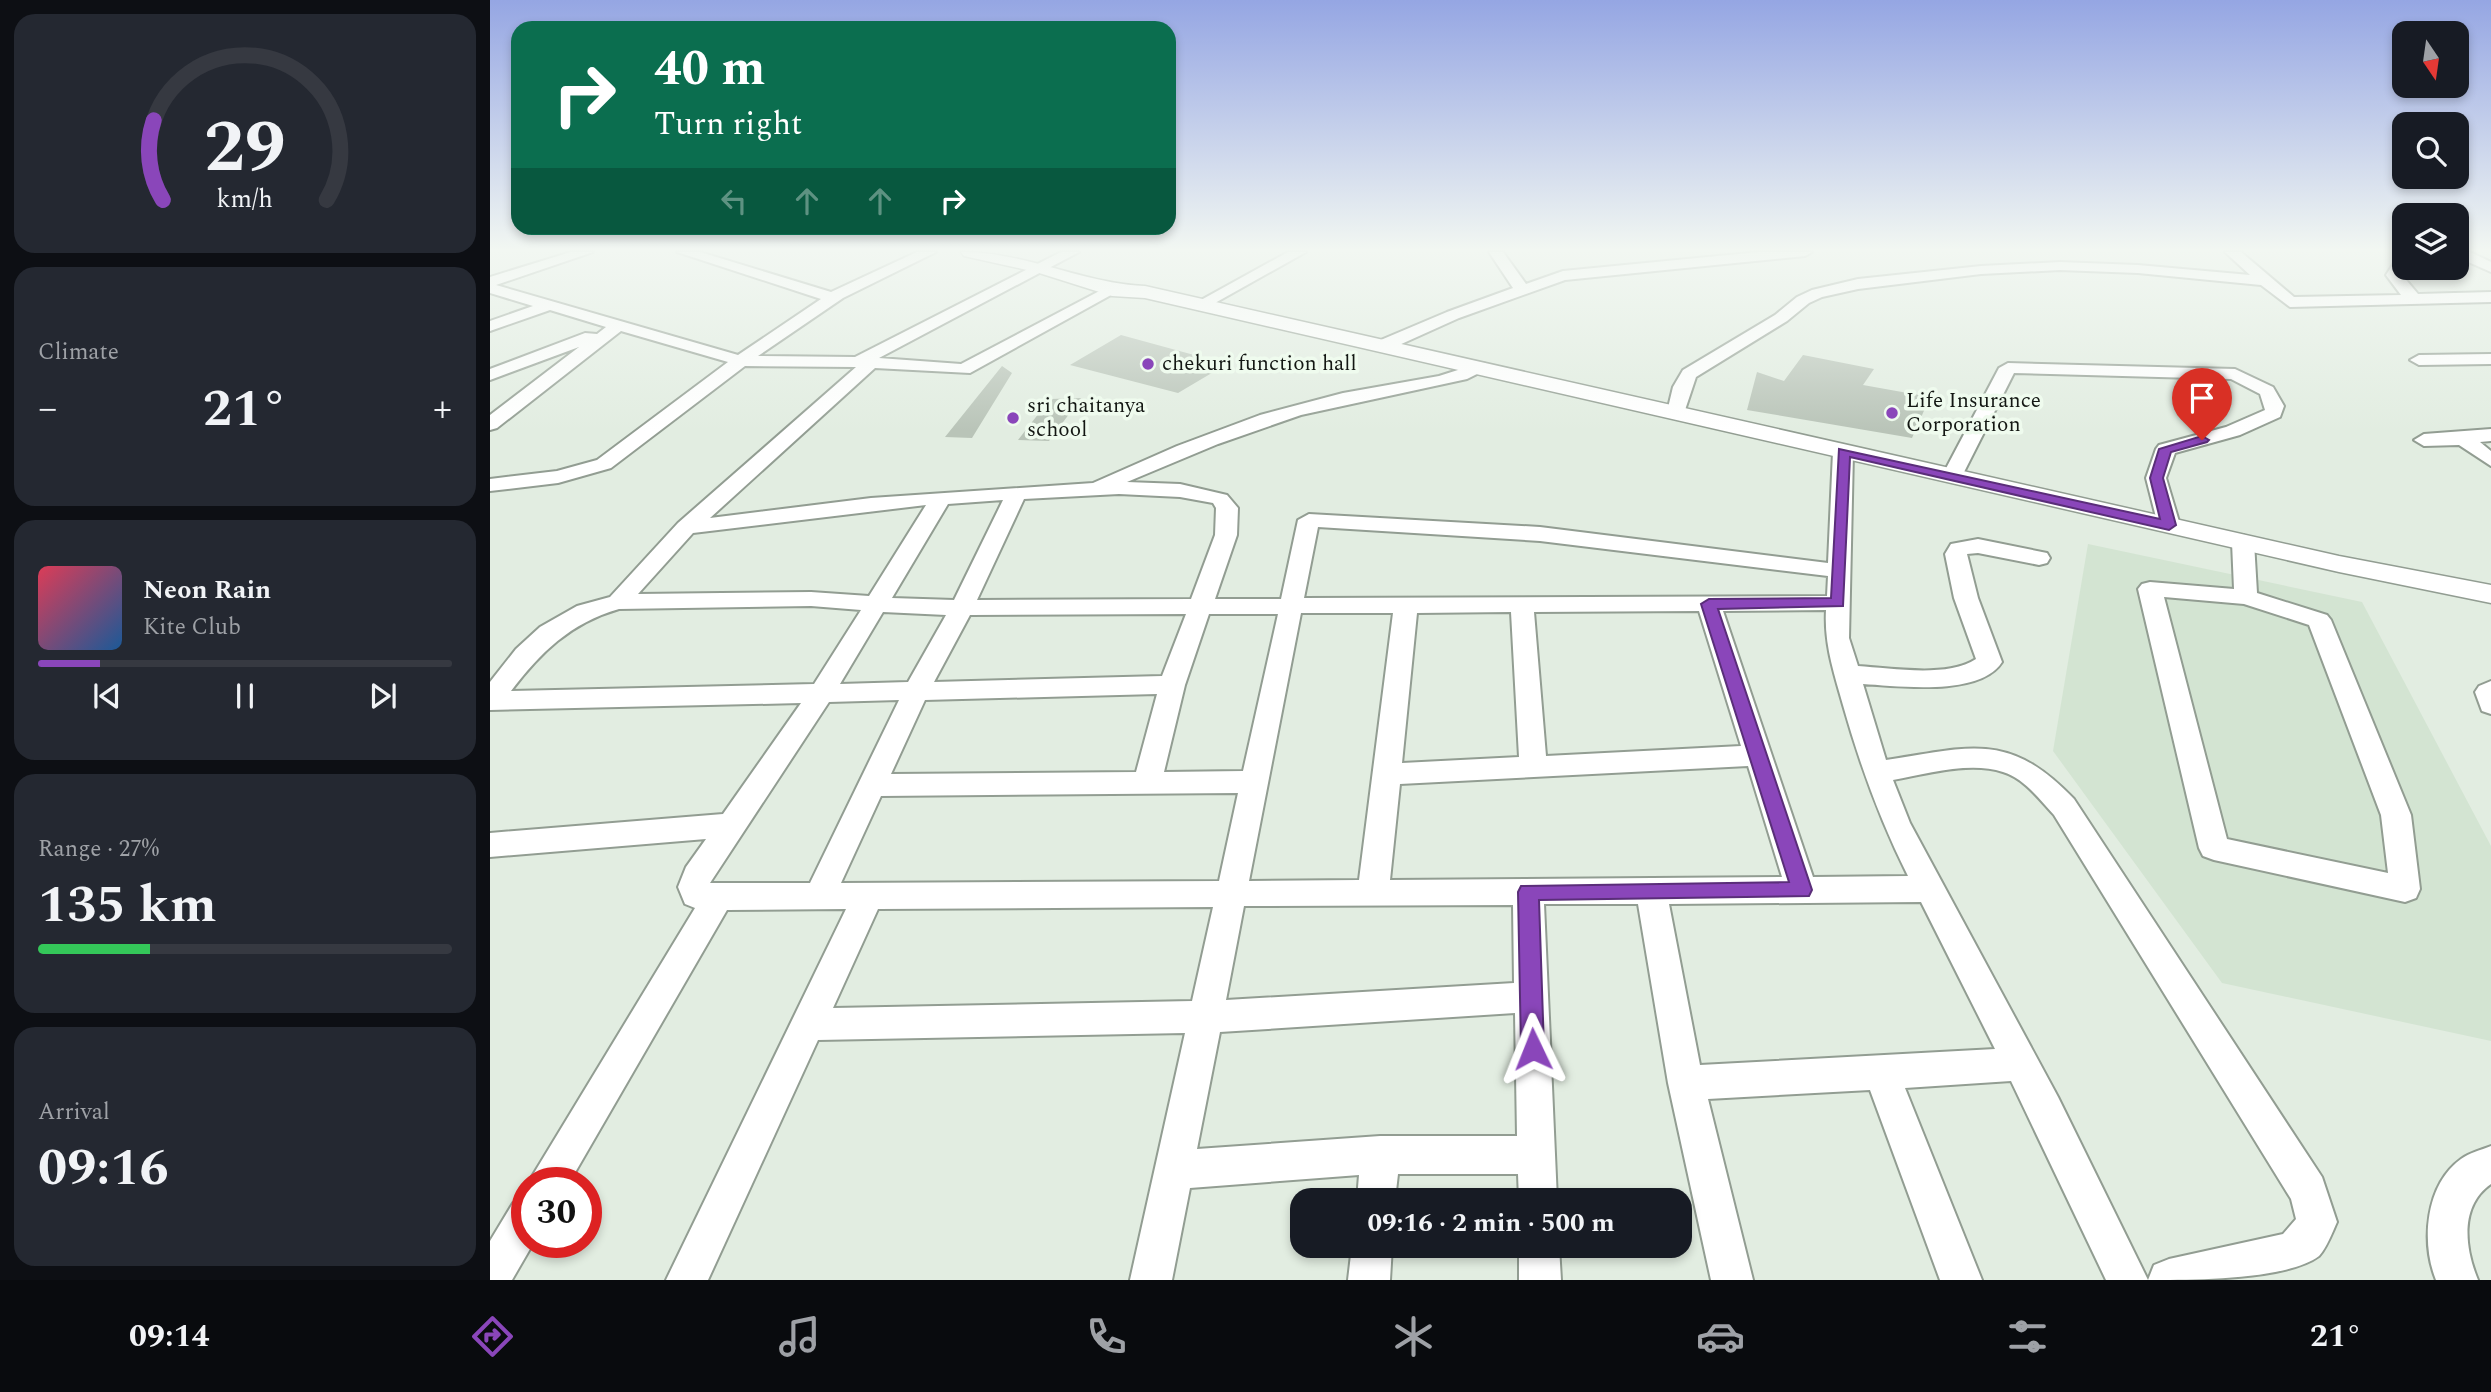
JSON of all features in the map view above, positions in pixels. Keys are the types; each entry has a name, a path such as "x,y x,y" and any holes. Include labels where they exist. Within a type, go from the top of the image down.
{"main road":[{"path":"1230,312 2243,542 2491,594"}],"street":[{"path":"490,326 531,312"},
{"path":"566,312 741,361 864,363 964,369 1071,312"},
{"path":"490,485 558,477 604,464 771,338 812,312"},
{"path":"618,602 686,528 864,363 960,312"},
{"path":"1382,346 1462,312"},
{"path":"1676,412 1682,387 1689,374 1787,312"},
{"path":"490,375 616,327"},
{"path":"490,424 616,327"},
{"path":"2419,360 2491,359"},
{"path":"1091,489 1265,420 1369,393 1442,383 1480,368"},
{"path":"1952,476 2008,368 2235,374 2267,391 2275,406 2273,413 2233,431 2166,449 2156,478 2169,525"},
{"path":"2424,440 2491,435"},
{"path":"2463,439 2491,460"},
{"path":"1843,452 1837,638 1876,772 1896,824 1928,889 2021,1064 2127,1280"},
{"path":"686,528 941,498 1017,492 1169,489 1220,499 1227,508 1226,535 1172,685 1147,782"},
{"path":"819,896 917,690 962,608 1017,492"},
{"path":"941,498 824,691 697,876 693,887 696,895 718,897 1928,889"},
{"path":"1151,1280 1308,520 1540,534 1839,571"},
{"path":"2243,542 2246,597"},
{"path":"1847,674 1957,677 1984,668 1989,662 1987,652 1976,630 1956,555 1959,549 1978,546 2039,558"},
{"path":"2150,589 2246,597 2319,620 2396,815 2405,889 2214,848 2150,589"},
{"path":"490,701 525,655 558,627 585,611 618,602 811,599 962,608 1838,603"},
{"path":"1373,892 1406,604"},
{"path":"1522,604 1533,766"},
{"path":"1709,604 1802,890"},
{"path":"490,701 824,691 1172,685"},
{"path":"2491,690 2488,692 2491,705"},
{"path":"1387,774 1757,755"},
{"path":"1876,772 1986,758 2013,764 2036,778 2064,807 2308,1191 2317,1222 2306,1241 2293,1252 2169,1280"},
{"path":"872,785 1255,782"},
{"path":"490,845 730,825"},
{"path":"1651,891 1686,1083 1732,1280"},
{"path":"1528,892 1537,1188"},
{"path":"687,1280 868,896"},
{"path":"557,1167 718,897"},
{"path":"808,1024 1206,1017 1531,997"},
{"path":"1686,1083 2021,1064"},
{"path":"1881,1072 1961,1280"},
{"path":"1174,1170 1380,1155 1536,1155"},
{"path":"1377,1188 1380,1155"},
{"path":"2458,1280 2452,1271 2445,1234 2454,1196 2480,1167 2491,1165"},
{"path":"490,1279 511,1244"},
{"path":"1369,1280 1371,1258"},
{"path":"1539,1258 1540,1280"}],"shaded area":[{"path":"2088,544 2362,602 2491,846 2491,1041 2222,983 2053,751"}],"building":[{"name":"chekuri function hall","path":"1121,335 1227,364 1178,393 1070,365"},
{"path":"1803,355 1874,369 1863,385 1930,397 1912,438 1747,410 1757,372 1784,381"},
{"path":"1002,366 1012,373 972,438 945,437"},
{"path":"1081,398 1049,441 1018,440 1050,399"}],"place":[{"name":"chekuri function hall","path":"1148,364"},
{"name":"Life Insurance Corporation","path":"1892,413"},
{"name":"sri chaitanya school","path":"1013,418"}],"route":[{"path":"1533,1049 1528,892 1802,890 1709,604 1838,603 1843,452 2169,525 2156,478 2166,449 2202,440"}]}
